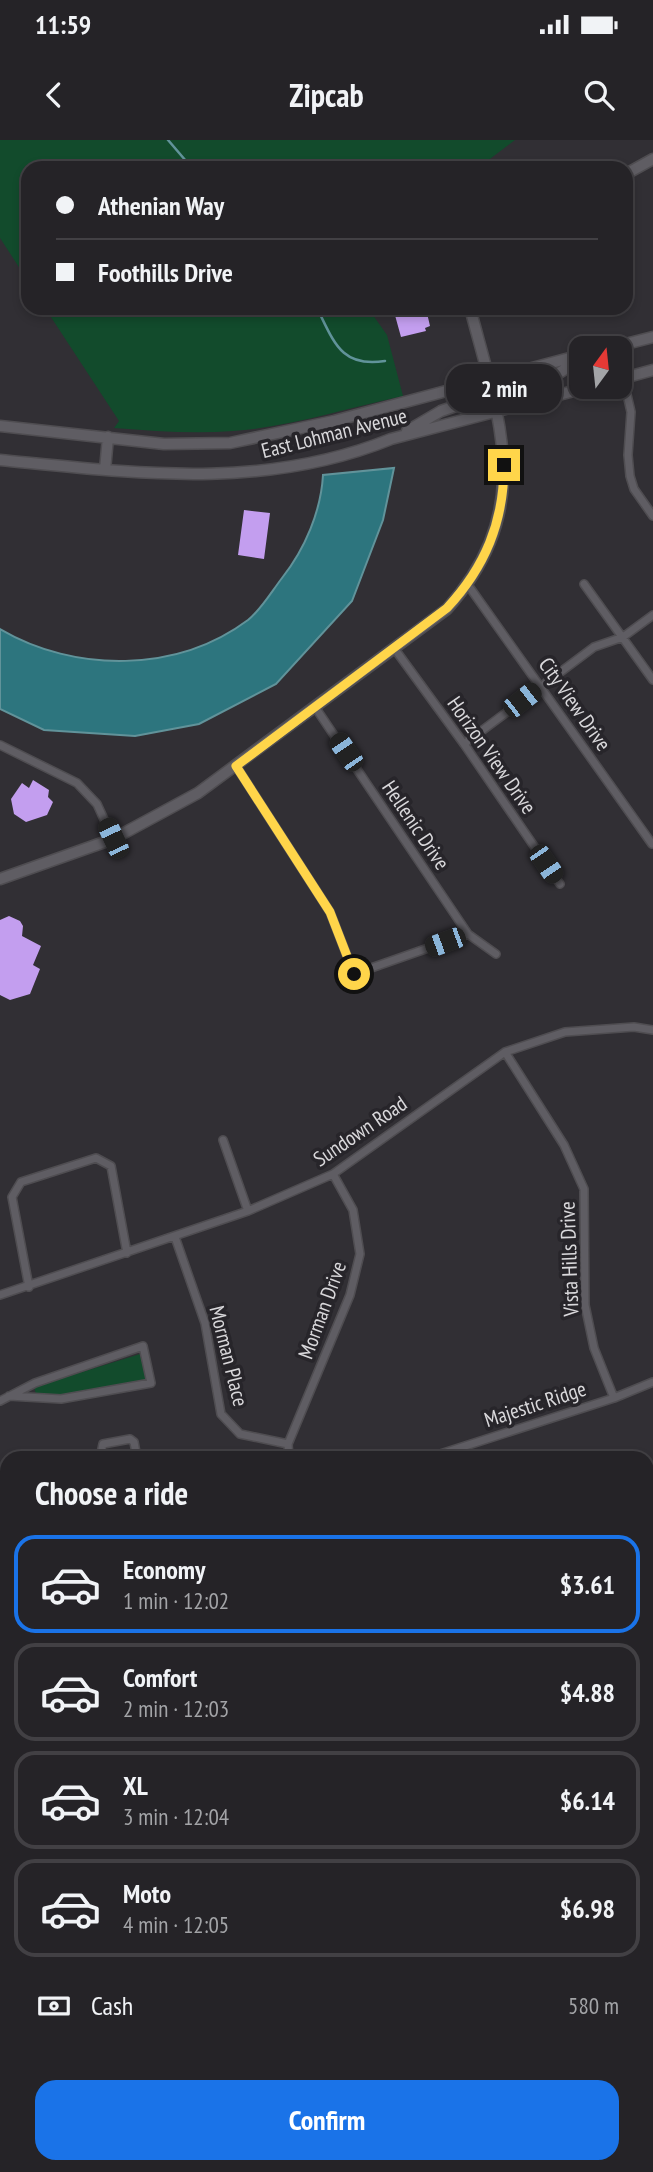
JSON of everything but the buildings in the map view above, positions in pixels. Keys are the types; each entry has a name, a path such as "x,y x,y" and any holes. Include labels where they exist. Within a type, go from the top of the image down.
{"main road":[{"path":"633,170 653,159"},
{"path":"0,879 113,838 198,793 447,608 468,585 493,540 504,485 504,447 498,411 472,315"},
{"path":"632,343 653,337"},
{"name":"East Lohman Avenue","path":"0,426 164,444 230,443 334,421 569,360"},
{"path":"498,411 507,393 548,380 569,365"},
{"path":"632,375 653,370"},
{"path":"391,439 442,411 482,397 489,380"},
{"name":"East Lohman Avenue","path":"0,460 105,470 232,475 319,461 365,450 391,439 569,392"},
{"path":"105,470 108,437"}],"street":[{"path":"627,399 632,417 629,471 634,489 653,516"},
{"path":"583,584 653,680"},
{"name":"City View Drive","path":"468,585 652,844"},
{"path":"464,744 594,647 623,637 653,615"},
{"name":"Horizon View Drive","path":"394,648 560,884"},
{"name":"Hellenic Drive","path":"315,707 468,934 496,954"},
{"path":"0,745 77,783 97,804 113,838"},
{"path":"236,766 330,912 354,974 468,934"},
{"name":"Sundown Road","path":"0,1295 248,1211 333,1174 505,1052 565,1032 634,1027 653,1030"},
{"name":"Vista Hills Drive","path":"505,1052 564,1145 584,1189 585,1305 594,1348 614,1398"},
{"path":"223,1140 248,1211"},
{"path":"29,1287 12,1197 20,1182 96,1158 111,1166 127,1253"},
{"name":"Morman Drive","path":"288,1451 288,1444 350,1295 360,1254 353,1210 333,1174"},
{"name":"Morman Place","path":"175,1237 205,1323 221,1414 240,1434 288,1444"},
{"path":"0,1401 9,1396 35,1383 143,1346 151,1383 61,1399 9,1396"},
{"name":"Majestic Ridge","path":"450,1451 614,1398 653,1382"},
{"path":"102,1451 103,1444 130,1439 134,1442 136,1451"}],"green space":[{"path":"0,140 515,140 487,161 21,161 21,270 0,238"},
{"path":"50,315 373,315 387,335 403,396 254,429 188,432 114,428 119,421"},
{"path":"140,1354 146,1381 54,1396 36,1394 34,1387"}],"water":[{"path":"394,468 383,520 352,601 276,684 199,724 135,736 44,730 0,709 0,629 60,654 93,659 126,661 158,658 190,650 220,637 248,620 266,600 305,542 319,502 323,475"}],"waterway":[{"path":"168,140 186,161"},
{"path":"320,315 334,342 349,356 370,362 385,361"}],"route":[{"path":"354,974 330,912 236,766 447,608 468,585 493,540 504,485 504,465"}]}
